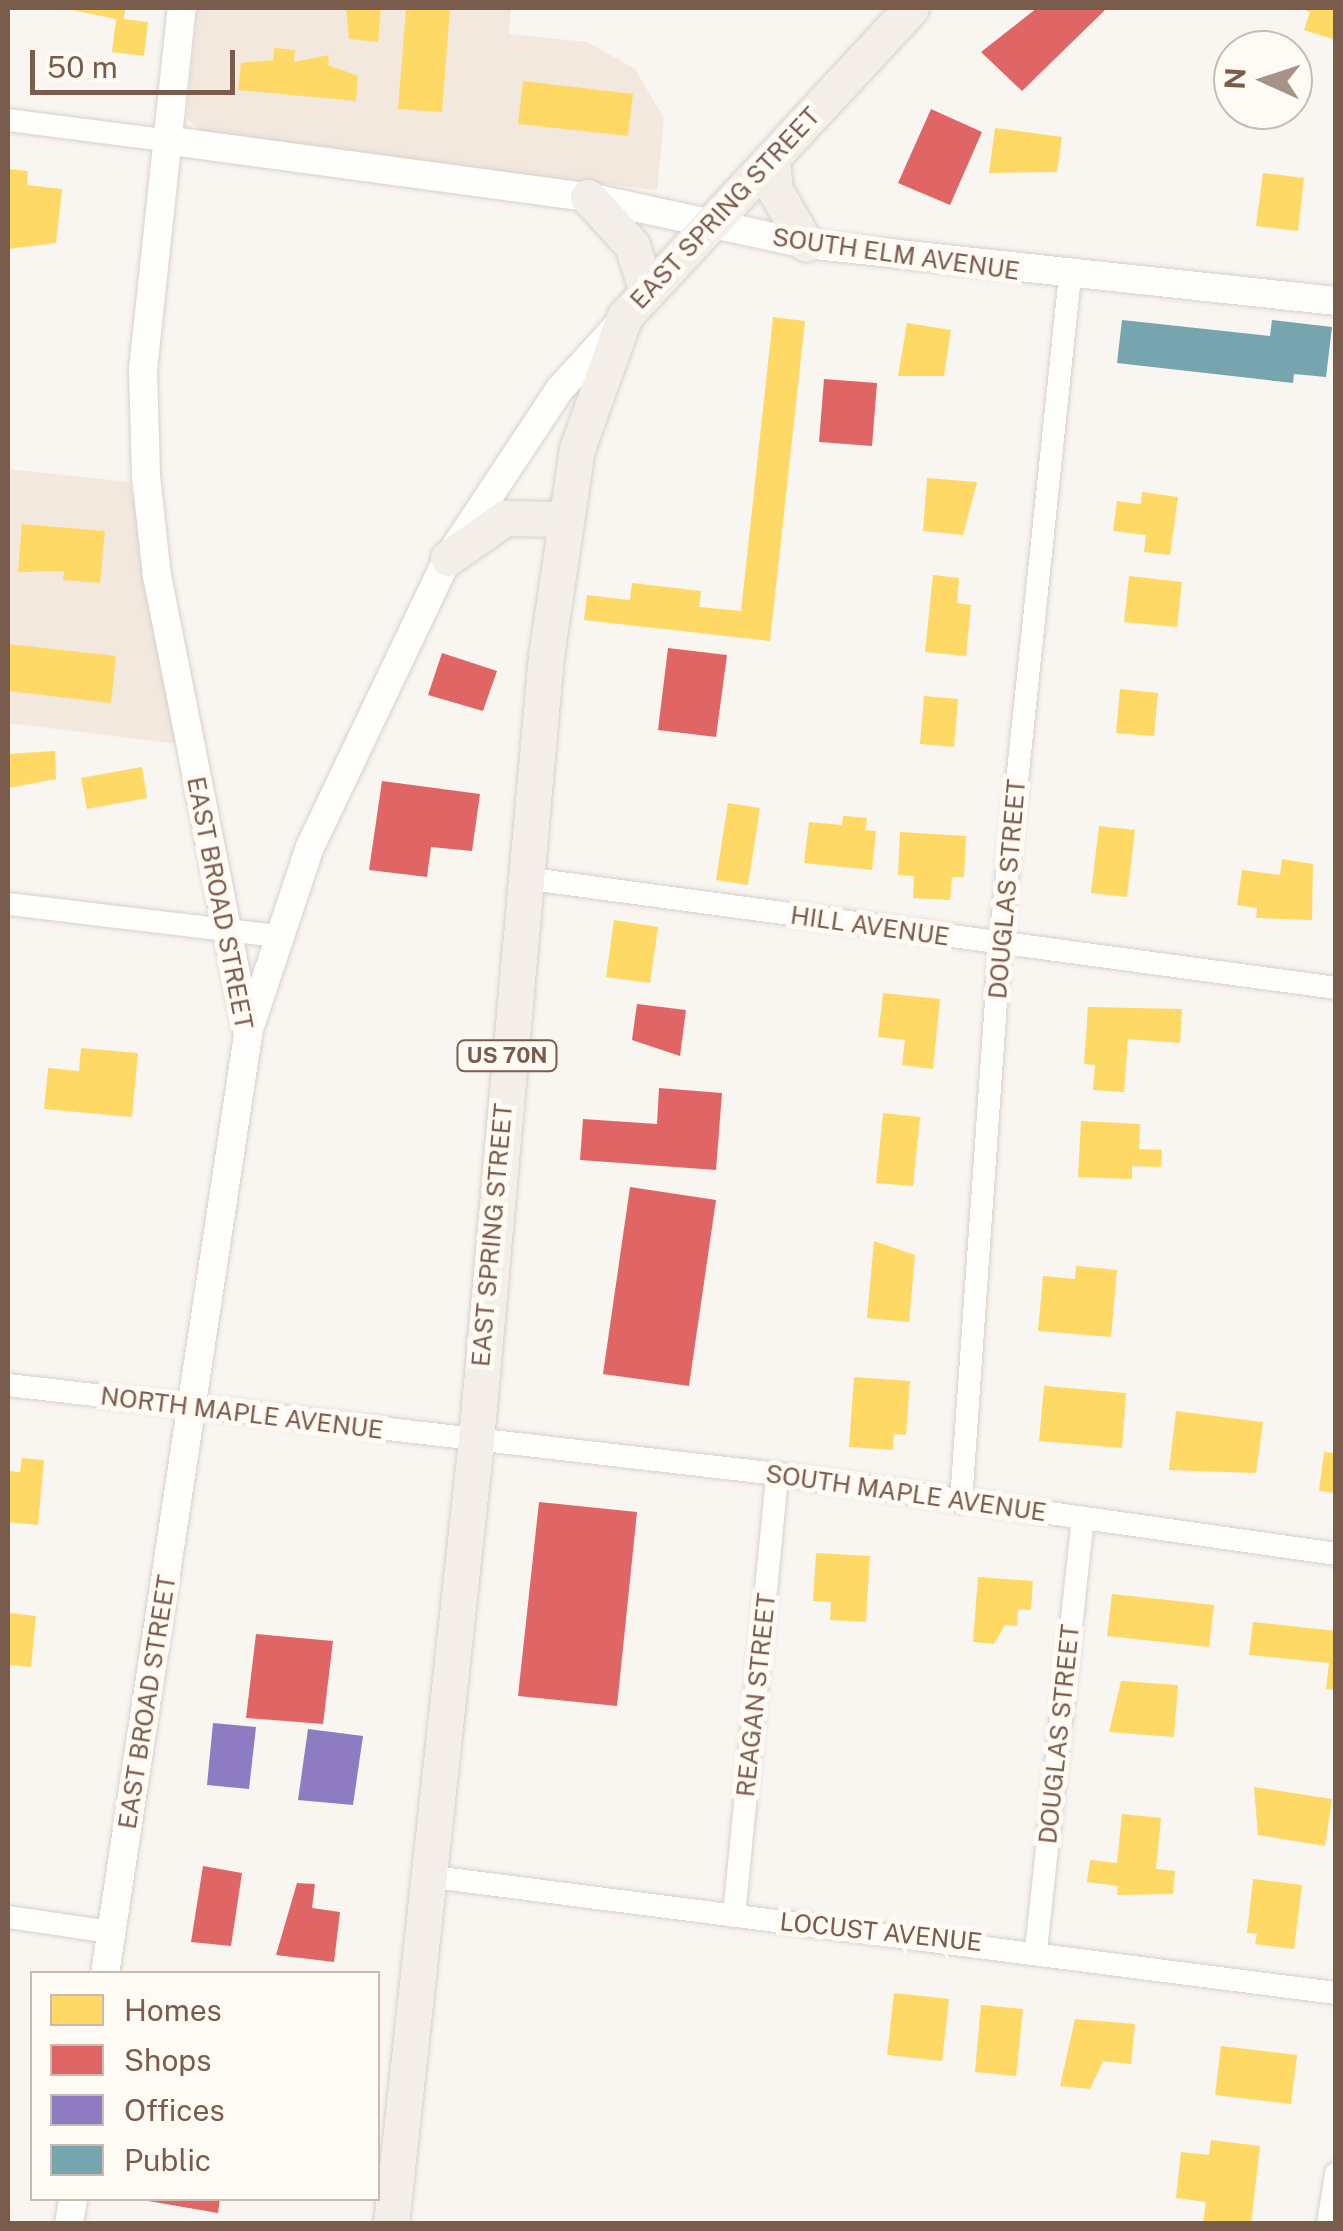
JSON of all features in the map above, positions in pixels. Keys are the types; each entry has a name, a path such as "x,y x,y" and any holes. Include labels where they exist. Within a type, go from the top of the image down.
{"main road":[{"name":"EAST SPRING STREET","path":"391,2224 476,1440 524,878 562,519 636,304 911,8"},
{"path":"772,158 775,190 806,244"},
{"path":"588,197 632,245 636,304"},
{"path":"448,558 505,518 562,519"}],"street":[{"name":"EAST BROAD STREET","path":"105,1971 248,1035 146,476 143,370 164,140 182,8"},
{"path":"8,120 164,140"},
{"name":"SOUTH ELM AVENUE","path":"164,140 588,197 806,244 1070,276 1336,301"},
{"name":"DOUGLAS STREET","path":"961,1502 1000,944 1070,276"},
{"path":"248,1035 276,936 356,742 448,558 560,389 636,304"},
{"name":"HILL AVENUE","path":"524,878 1336,988"},
{"path":"8,904 226,927 276,936"},
{"name":"NORTH MAPLE AVENUE","path":"8,1385 476,1440"},
{"name":"SOUTH MAPLE AVENUE","path":"476,1440 778,1474 1336,1554"},
{"name":"REAGAN STREET","path":"734,1916 778,1474"},
{"name":"DOUGLAS STREET","path":"1036,1950 1083,1518"},
{"name":"LOCUST AVENUE","path":"426,1876 1036,1950 1336,1993"},
{"path":"8,1917 111,1932"},
{"path":"1328,2224 1335,2185"}],"shaded area":[{"path":"197,8 511,8 509,34 587,42 635,69 664,118 657,190 210,138 187,119"},
{"path":"8,469 130,482 178,744 8,723"}],"building: Homes":[{"path":"62,8 125,8 124,19 148,22 144,56 112,52 116,19"},
{"path":"346,8 381,8 378,42 349,39"},
{"path":"406,8 450,8 442,112 398,109"},
{"path":"1299,8 1336,8 1336,40 1304,30 1310,12"},
{"path":"274,48 295,50 294,62 329,55 328,65 358,76 356,101 238,90 241,63 273,60"},
{"path":"523,81 633,94 628,136 518,124"},
{"path":"995,128 1062,137 1057,172 989,173"},
{"path":"8,169 28,171 27,185 62,189 56,243 8,249"},
{"path":"1263,173 1304,178 1298,231 1256,226"},
{"path":"773,317 805,321 770,641 584,620 587,595 630,600 632,583 701,591 699,607 741,611"},
{"path":"907,323 951,330 944,376 898,376"},
{"path":"927,478 977,482 963,535 923,531"},
{"path":"1142,492 1178,497 1170,555 1144,552 1146,535 1113,531 1117,501 1141,504"},
{"path":"22,524 105,531 100,583 63,580 64,571 18,572"},
{"path":"933,575 959,578 957,603 971,605 966,656 925,652"},
{"path":"1129,576 1182,582 1177,627 1124,622"},
{"path":"8,644 116,656 111,703 8,691"},
{"path":"1120,689 1158,693 1154,736 1116,733"},
{"path":"924,696 958,699 954,747 920,744"},
{"path":"55,751 56,779 8,788 8,754"},
{"path":"142,767 147,798 87,809 81,778"},
{"path":"728,803 760,808 748,885 716,880"},
{"path":"843,816 867,818 865,830 876,831 872,870 804,863 809,822 842,825"},
{"path":"1099,826 1135,830 1127,897 1091,893"},
{"path":"900,832 966,836 964,877 952,877 950,900 913,898 914,876 898,875"},
{"path":"1282,859 1313,864 1312,920 1256,918 1257,908 1237,905 1242,870 1280,875"},
{"path":"614,920 658,927 650,983 606,977"},
{"path":"883,993 940,999 933,1069 902,1065 905,1040 878,1037"},
{"path":"1088,1007 1182,1009 1180,1043 1128,1039 1124,1092 1093,1090 1095,1065 1084,1064"},
{"path":"81,1048 138,1053 132,1117 44,1109 48,1068 79,1071"},
{"path":"883,1113 920,1117 913,1186 876,1183"},
{"path":"1081,1121 1140,1124 1139,1149 1162,1150 1161,1167 1132,1166 1132,1179 1078,1177"},
{"path":"874,1241 915,1255 909,1322 867,1318"},
{"path":"1076,1266 1117,1270 1111,1337 1038,1331 1043,1276 1075,1279"},
{"path":"854,1377 910,1381 906,1435 894,1434 893,1450 849,1447"},
{"path":"1044,1386 1126,1393 1122,1448 1039,1441"},
{"path":"1176,1411 1263,1422 1256,1473 1169,1470"},
{"path":"1324,1452 1336,1453 1336,1493 1319,1491"},
{"path":"22,1458 44,1460 38,1525 8,1522 8,1471 20,1472"},
{"path":"816,1553 870,1556 866,1622 830,1620 831,1602 813,1601"},
{"path":"978,1577 1033,1581 1031,1610 1018,1609 1017,1626 1005,1625 994,1644 973,1642"},
{"path":"1112,1594 1214,1605 1209,1647 1107,1636"},
{"path":"8,1602 10,1613 36,1616 31,1667 8,1665"},
{"path":"1253,1622 1336,1631 1336,1690 1326,1689 1329,1663 1249,1655"},
{"path":"1121,1681 1178,1685 1174,1737 1109,1732"},
{"path":"1254,1787 1332,1799 1325,1846 1258,1835"},
{"path":"1122,1814 1161,1818 1156,1869 1175,1871 1173,1894 1117,1895 1118,1886 1087,1882 1090,1860 1117,1863"},
{"path":"1253,1879 1302,1885 1294,1949 1255,1944 1257,1934 1247,1933"},
{"path":"894,1993 949,1999 942,2061 887,2055"},
{"path":"981,2005 1023,2009 1016,2076 975,2072"},
{"path":"1075,2019 1135,2024 1131,2064 1103,2061 1090,2089 1060,2086"},
{"path":"1221,2046 1297,2055 1291,2104 1215,2095"},
{"path":"1211,2140 1260,2146 1251,2224 1203,2222 1206,2202 1176,2198 1181,2152 1209,2155"}],"building: Shops":[{"path":"1037,8 1107,8 1022,91 981,52"},
{"path":"931,109 982,132 950,205 898,183"},
{"path":"824,379 877,383 872,446 819,442"},
{"path":"668,648 727,655 716,737 658,730"},
{"path":"442,653 497,671 483,711 428,695"},
{"path":"382,781 480,794 472,851 431,847 427,877 369,870"},
{"path":"637,1004 686,1010 680,1056 632,1040"},
{"path":"659,1088 722,1093 716,1170 580,1160 583,1119 657,1124"},
{"path":"630,1187 716,1200 689,1386 603,1374"},
{"path":"539,1502 637,1512 617,1706 518,1696"},
{"path":"256,1634 333,1641 323,1724 246,1718"},
{"path":"203,1866 242,1873 231,1946 191,1942"},
{"path":"297,1883 315,1884 312,1908 340,1912 334,1962 276,1955"},
{"path":"148,2201 220,2201 218,2213"}],"building: Offices":[{"path":"213,1723 256,1727 249,1789 207,1785"},
{"path":"308,1729 363,1736 353,1805 298,1800"}],"building: Public":[{"path":"1122,320 1270,336 1272,320 1332,327 1326,377 1294,374 1293,383 1117,363"}]}
